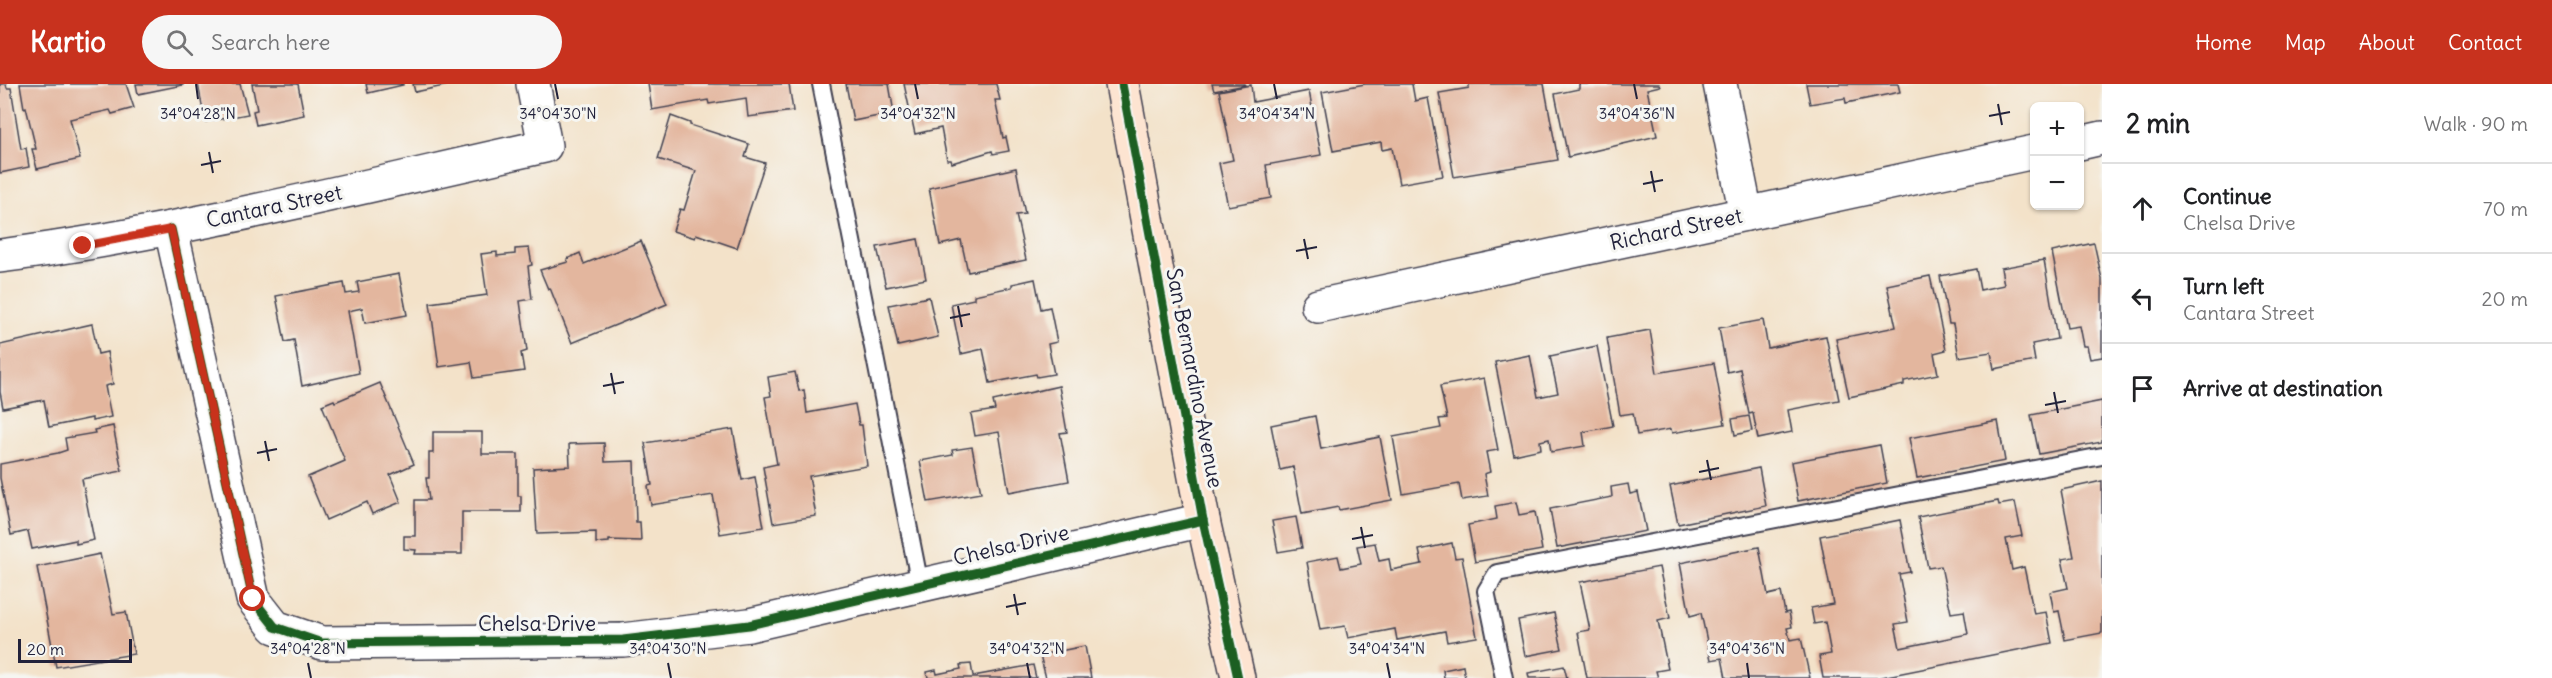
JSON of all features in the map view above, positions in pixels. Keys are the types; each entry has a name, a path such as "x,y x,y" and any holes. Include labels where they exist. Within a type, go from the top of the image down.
{"main road":[{"name":"San Bernardino Avenue","path":"1122,84 1203,520 1238,678"}],"street":[{"name":"Cantara Street","path":"0,256 83,246 171,229 545,146 533,84"},
{"path":"1720,84 1746,214"},
{"path":"2084,142 2102,138"},
{"name":"Richard Street","path":"1318,306 2030,153"},
{"name":"Chelsa Drive","path":"171,229 253,599 275,627 322,643 622,640 749,624 1203,520"}],"lane":[{"path":"821,84 920,585"},
{"path":"1504,678 1486,591 1497,573 2102,456"}],"building":[{"path":"0,84 6,84 7,88 11,88 21,149 26,148 29,167 0,173"},
{"path":"20,84 126,84 134,108 112,114 110,110 70,119 80,159 37,169 32,149 36,149 26,107 24,108"},
{"path":"136,84 183,84 183,85 138,94"},
{"path":"198,84 240,84 248,114 205,122"},
{"path":"252,84 298,84 304,115 256,125 253,111 257,110"},
{"path":"366,84 403,84 403,85 368,93"},
{"path":"413,84 449,84 449,85 415,92"},
{"path":"648,84 789,84 793,111 748,117 746,98 709,104 708,100 652,110"},
{"path":"846,84 889,84 894,113 853,121"},
{"path":"904,84 996,84 1000,100 995,100 1003,138 1006,137 1009,151 993,154 992,151 952,163 951,160 947,160 941,128 915,134"},
{"path":"1212,84 1245,84 1246,85 1214,91"},
{"path":"1365,84 1412,84 1415,101 1428,98 1443,176 1399,184 1392,148 1382,150 1381,142 1333,151 1322,92"},
{"path":"1469,84 1544,84 1558,160 1454,177 1439,93 1469,88"},
{"path":"1579,84 1659,84 1660,86 1647,89 1657,136 1568,157 1555,94 1579,89"},
{"path":"1806,84 1898,84 1900,92 1846,103 1845,98 1810,104"},
{"path":"1251,85 1253,102 1309,91 1321,155 1266,165 1271,198 1228,206 1219,163 1233,160 1219,91"},
{"path":"671,116 690,123 690,125 749,144 745,157 765,163 737,248 696,234 695,238 673,231 680,209 684,210 696,171 658,159"},
{"path":"1016,168 1025,214 1016,215 1026,260 968,272 961,240 940,245 929,188"},
{"path":"918,239 926,279 886,287 877,247"},
{"path":"641,241 667,304 572,343 550,288 548,289 540,270 568,262 567,259 580,253 584,264"},
{"path":"2094,243 2102,279 2102,357 2090,359 2087,346 2083,346 2079,326 2067,328 2052,252"},
{"path":"529,248 532,265 528,266 532,299 520,301 527,351 521,353 524,371 474,378 471,362 439,367 430,303 487,295 481,254 497,252 497,256 515,254 515,249"},
{"path":"2044,260 2057,339 2032,344 2035,361 1994,369 1991,352 1959,357 1953,324 1949,324 1940,276 1976,269 1980,290 2004,285 2001,268"},
{"path":"399,274 407,315 365,323 362,308 348,311 359,373 302,386 294,340 285,342 276,296 344,283 346,294 359,292 357,282"},
{"path":"1930,276 1946,350 1934,353 1938,374 1904,381 1904,385 1849,397 1836,339 1896,327 1887,285"},
{"path":"1035,279 1041,309 1050,307 1057,342 1048,344 1054,374 1037,377 1036,374 990,383 983,349 961,354 951,304 974,299 974,295 1012,287 1012,284"},
{"path":"929,297 938,337 898,346 889,305"},
{"path":"1763,320 1768,348 1826,336 1839,400 1788,410 1792,432 1758,439 1753,413 1749,414 1740,369 1727,372 1719,328"},
{"path":"92,324 98,354 107,352 113,384 105,386 111,417 92,421 92,418 49,427 44,400 3,408 0,392 0,345"},
{"path":"1650,330 1657,373 1714,363 1725,424 1672,433 1671,429 1637,435 1633,413 1620,415 1607,338"},
{"path":"1597,346 1613,426 1583,432 1585,446 1551,452 1549,439 1540,441 1541,449 1514,455 1495,362 1530,355 1538,397 1558,393 1550,356"},
{"path":"795,372 799,391 804,390 807,413 855,404 859,425 862,425 867,466 809,476 816,516 773,523 763,467 777,464 765,397 771,396 768,377"},
{"path":"1484,378 1498,450 1486,452 1490,472 1484,474 1488,496 1462,500 1459,484 1403,494 1393,437 1441,428 1439,419 1447,418 1440,386"},
{"path":"380,383 414,464 390,475 401,502 372,514 367,502 326,520 308,477 345,461 322,405 334,400 335,402"},
{"path":"1059,386 1067,432 1060,433 1069,481 1009,492 999,432 975,436 971,414 995,410 993,401"},
{"path":"2102,401 2102,442 2039,454 2031,415"},
{"path":"1315,416 1321,449 1380,437 1392,500 1302,514 1293,467 1280,470 1271,425"},
{"path":"1749,416 1752,431 1735,435 1732,419"},
{"path":"1998,421 2005,461 1917,478 1909,438"},
{"path":"113,426 122,471 82,479 94,540 76,544 76,540 32,549 28,531 11,535 0,478 0,464 67,450 65,438 95,433 94,430"},
{"path":"733,429 742,480 755,477 764,527 720,534 713,495 651,505 648,486 652,485 645,443"},
{"path":"433,432 482,432 482,454 518,454 518,496 521,496 521,512 462,512 462,554 415,554 416,550 404,549 404,536 415,536 415,500 429,500 426,478 429,478 429,453 433,453"},
{"path":"604,443 605,462 634,461 636,522 640,522 641,541 609,540 609,542 596,543 596,532 537,534 533,468 570,466 569,444"},
{"path":"1880,445 1887,483 1798,501 1791,462"},
{"path":"972,447 981,493 928,502 920,461 953,455 952,450"},
{"path":"1759,468 1766,506 1678,524 1670,486"},
{"path":"2102,481 2102,633 2065,640 2059,611 2054,612 2050,592 2068,588 2062,559 2074,557 2061,490"},
{"path":"1628,484 1630,494 1638,492 1646,531 1557,548 1550,509 1612,497 1611,487"},
{"path":"1998,501 1999,505 2015,502 2022,536 2006,539 2012,570 2024,567 2034,614 2046,612 2052,643 1877,678 1823,678 1819,656 1831,654 1825,622 1814,624 1811,608 1833,604 1820,536 1900,520 1910,572 1899,574 1908,622 1895,624 1900,648 1968,634 1964,611 1951,613 1941,566 1928,568 1918,517"},
{"path":"1516,502 1519,515 1535,512 1542,550 1475,562 1468,525 1497,519 1495,506"},
{"path":"1296,517 1302,548 1278,552 1272,521"},
{"path":"1375,543 1379,561 1389,559 1391,570 1422,564 1419,550 1452,543 1455,558 1462,557 1477,637 1447,642 1445,631 1397,640 1395,629 1348,638 1345,626 1320,630 1307,562 1338,556 1341,568 1361,564 1357,546"},
{"path":"1759,547 1768,595 1781,592 1785,613 1789,612 1792,627 1787,628 1790,640 1801,638 1810,678 1726,678 1722,658 1711,660 1701,613 1690,616 1680,563"},
{"path":"100,554 113,614 126,612 134,654 56,667 37,567"},
{"path":"1659,567 1670,618 1658,621 1668,669 1656,671 1658,678 1587,678 1578,632 1590,630 1580,582"},
{"path":"1554,613 1562,649 1525,656 1518,620"},
{"path":"1085,646 1091,678 1046,678 1040,655"},
{"path":"971,664 973,676 1033,665 1036,678 928,678 927,672 936,670 937,674 961,669 960,665"},
{"path":"1463,666 1465,678 1444,678 1443,670"},
{"path":"1564,666 1567,678 1529,678 1528,673"}],"cycle path":[{"path":"1122,84 1203,520 1238,678"},
{"path":"171,229 253,599 275,627 322,643 623,640 749,625 1203,520"}],"route":[{"path":"83,246 171,229 253,599"}]}
